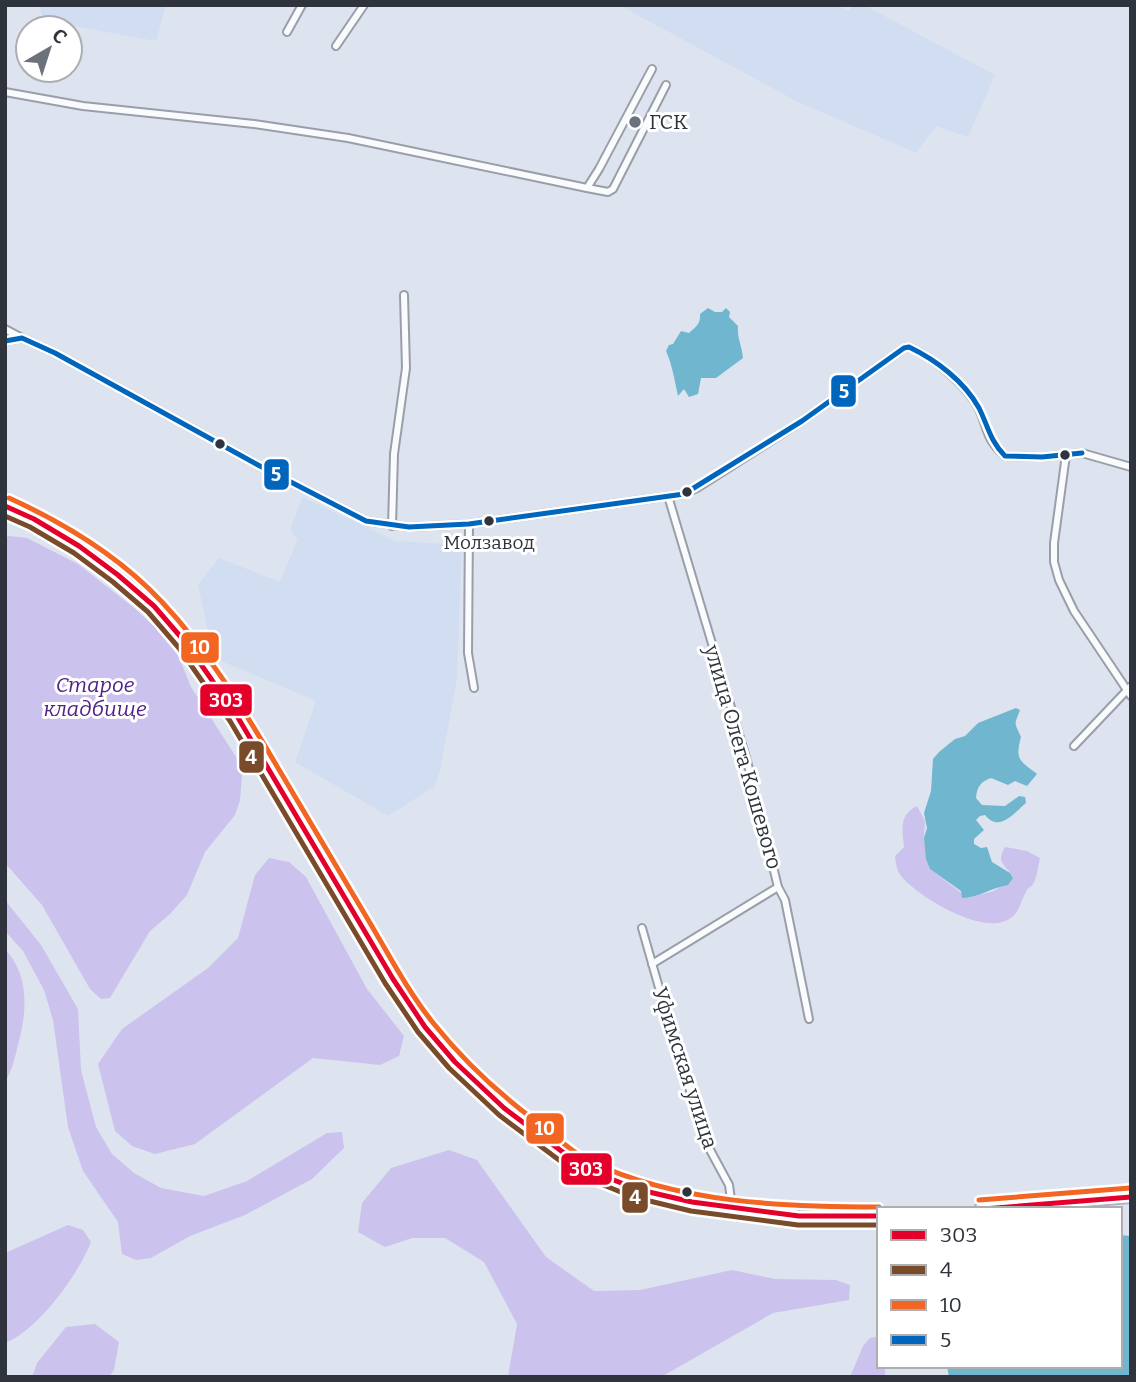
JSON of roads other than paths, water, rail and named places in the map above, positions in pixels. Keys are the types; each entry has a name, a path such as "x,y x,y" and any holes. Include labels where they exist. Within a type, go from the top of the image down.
{"main road":[{"path":"5,506 34,519 79,546 118,575 154,606 186,643 237,716 393,979 425,1027 455,1062 504,1108 584,1168 636,1189 692,1202 799,1216 877,1216"},
{"path":"1005,1207 1131,1197"}],"street":[{"path":"286,32 302,5"},
{"path":"336,46 364,5"},
{"path":"587,188 652,69"},
{"path":"5,92 83,106 254,124 348,138 608,192 613,189 666,85"},
{"path":"392,526 394,454 406,368 404,295"},
{"path":"5,329 55,353 366,521 392,526 469,524 684,494 802,421 909,347 933,362 972,398 987,437 1005,456 1042,457 1082,453 1131,467"},
{"path":"5,341 22,338"},
{"path":"1066,455 1054,543 1056,571 1074,611 1129,691 1074,746"},
{"name":"улица Олега Кошевого","path":"668,496 747,761 778,887 785,900 809,1019"},
{"path":"469,524 468,653 474,688"},
{"path":"652,964 778,887"},
{"name":"Уфимская улица","path":"642,928 677,1051 709,1148 729,1185 732,1207"}],"water":[{"path":"708,308 722,312 726,308 730,312 729,317 738,326 743,358 716,378 701,378 698,394 689,397 684,389 678,396 666,351 681,331 689,333 696,327 700,314"},
{"path":"1016,708 1020,710 1016,724 1021,737 1018,751 1020,759 1037,774 1027,786 1015,781 1008,785 991,778 982,783 976,798 982,805 1005,806 1019,796 1025,797 1026,803 1001,822 990,820 985,815 980,816 976,820 984,830 974,839 974,844 981,848 987,847 992,862 1010,873 1013,878 1008,885 962,898 961,891 930,869 926,859 924,838 927,828 924,813 931,791 933,759 978,723"},
{"path":"1122,1235 1131,1236 1131,1377 949,1377 947,1368 1122,1368"}],"place":[{"name":"ГСК","path":"635,122"},
{"name":"Молзавод","path":"489,521"}],"park label":[{"name":"Старое кладбище","path":"95,697"}]}
